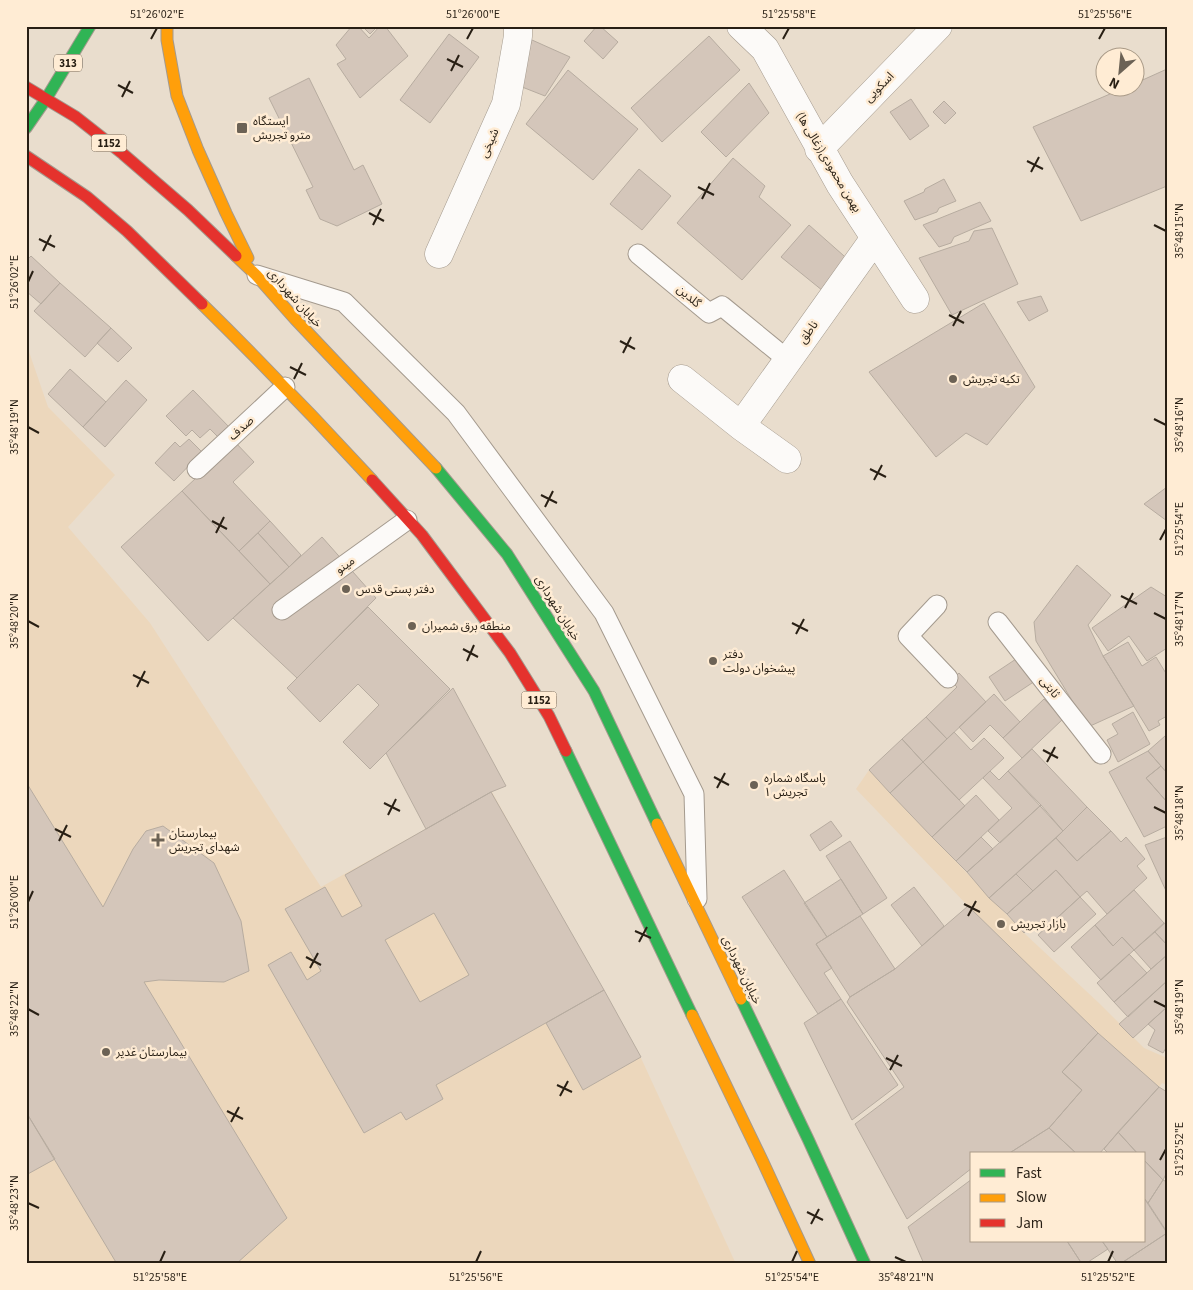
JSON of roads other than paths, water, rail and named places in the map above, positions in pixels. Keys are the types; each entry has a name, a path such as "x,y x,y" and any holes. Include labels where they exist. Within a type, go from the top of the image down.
{"main road":[{"name":"313","path":"46,99 90,26"},
{"path":"167,26 167,40 177,96 198,150 256,275"},
{"name":"1152","path":"26,87 46,99"},
{"path":"26,128 46,99"},
{"name":"خیابان شهرداری","path":"46,99 82,122 123,154 188,210 256,275 295,319 444,476 507,554 594,691 808,1139 865,1264"},
{"name":"1152","path":"26,156 87,197 127,231 285,388 422,535 510,653 549,716 810,1264"}],"street":[{"name":"بهمن محمودی(زغالی ها)","path":"742,26 765,50 840,184 915,299"},
{"name":"اسکویی","path":"819,148 938,26"},
{"name":"شیخی","path":"439,254 506,104 514,30"},
{"name":"ناطق","path":"741,426 875,238"},
{"path":"682,379 786,459"}],"lane":[{"name":"گلدین","path":"638,254 709,313 722,306 788,360"},
{"path":"256,275 344,302 456,413 604,613 694,794 697,908"},
{"name":"صدف","path":"197,469 285,388"},
{"name":"مینو","path":"282,610 407,520"},
{"path":"937,605 908,636 948,678"},
{"name":"ثابتی","path":"998,622 1099,743"}],"place":[{"name":"ایستگاه مترو تجریش","path":"242,128"},
{"name":"تکیه تجریش","path":"953,379"},
{"name":"دفتر پستی قدس","path":"346,589"},
{"name":"منطقه برق شمیران","path":"412,626"},
{"name":"دفتر پیشخوان دولت","path":"713,661"},
{"name":"پاسگاه شماره ۱ تجریش","path":"754,785"},
{"name":"بیمارستان شهدای تجریش","path":"158,840"},
{"name":"بازار تجریش","path":"1001,924"},
{"name":"بیمارستان غدیر","path":"106,1052"}]}
